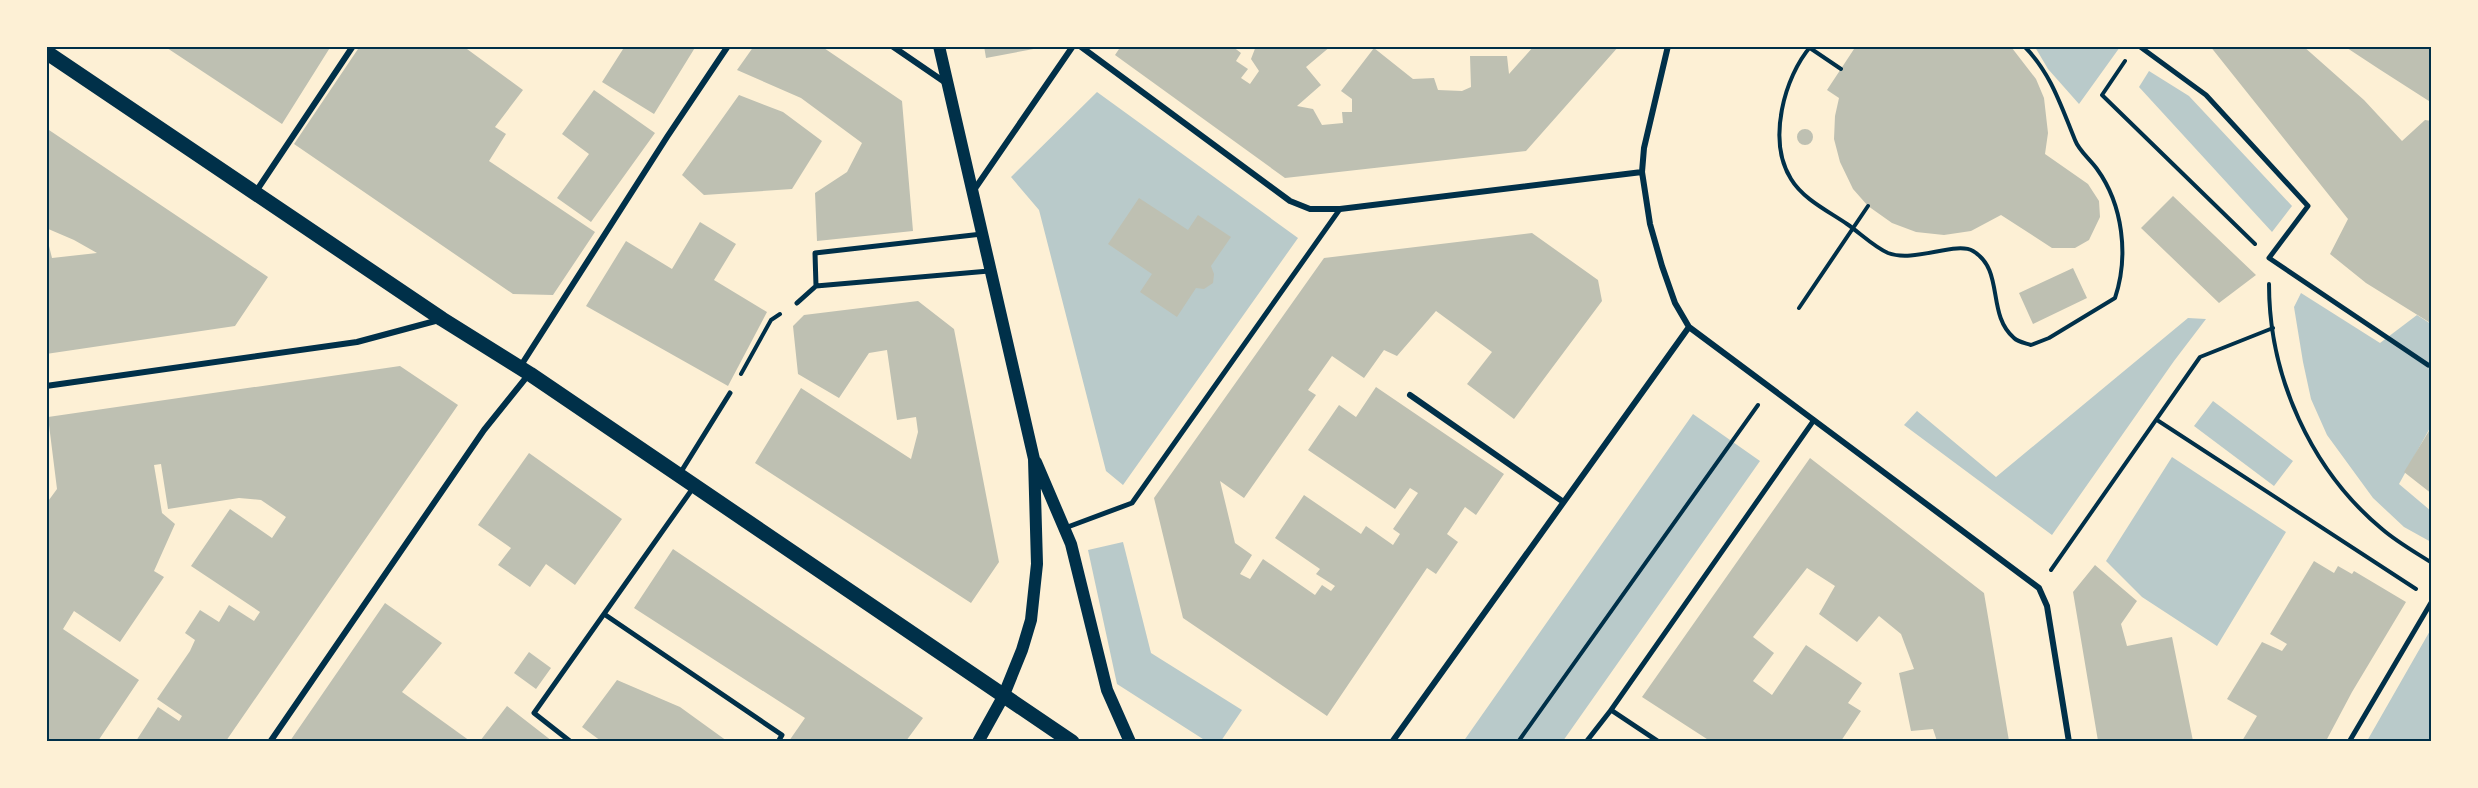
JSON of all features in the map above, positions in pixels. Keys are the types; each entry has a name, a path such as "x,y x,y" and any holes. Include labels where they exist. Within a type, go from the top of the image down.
{"main road":[{"path":"939,46 1034,459 1037,564 1034,604 1023,650 1003,697 978,741"},
{"path":"46,52 442,319 525,371 1003,697 1072,741"},
{"path":"1034,459 1071,544 1107,690 1130,741"}],"street":[{"path":"255,193 352,46"},
{"path":"270,741 525,371 667,137 728,46"},
{"path":"892,46 948,85"},
{"path":"974,191 1073,46"},
{"path":"1080,46 1290,201 1310,209 1340,209 1641,172"},
{"path":"1668,46 1644,148 1641,172 1650,224 1678,309 1689,327 2039,588 2047,606 2069,741"},
{"path":"2139,46 2206,94 2308,206 2270,258 2428,365"},
{"path":"1065,528 1132,503 1340,209"},
{"path":"816,286 814,253 983,233"},
{"path":"797,303 816,286 991,270"},
{"path":"46,386 357,342 442,319"},
{"path":"1392,741 1689,327"},
{"path":"678,476 730,393"},
{"path":"1410,395 1562,501"},
{"path":"1586,741 1611,710 1814,420"},
{"path":"572,741 534,713 694,487"},
{"path":"2349,741 2432,601"},
{"path":"604,614 782,735 778,741"},
{"path":"1611,710 1659,741"}],"path":[{"path":"1841,69 1809,47 1794,72 1785,95 1780,126 1782,153 1790,178 1806,196 1851,231 1888,253 1909,256 1952,249 1970,249 1984,258 1993,275 1994,299 2003,324 2014,339 2031,345 2049,338 2115,298 2121,278 2121,235 2116,208 2098,171 2076,143 2051,82 2035,57 2024,46"},
{"path":"2128,56 2103,94 2270,258 2273,328 2284,382 2295,412 2313,447 2336,480 2382,529 2432,563"},
{"path":"1799,308 1868,206"},
{"path":"730,393 771,320 797,303"},
{"path":"2039,588 2200,357 2273,328"},
{"path":"1518,741 1770,387"},
{"path":"2157,420 2422,593"}],"shaded area":[{"path":"2035,47 2120,47 2079,104 2048,69"},
{"path":"2149,71 2189,96 2292,206 2272,232 2139,87"},
{"path":"1097,92 1298,238 1123,485 1106,471 1039,210 1011,177"},
{"path":"2301,293 2380,343 2417,315 2431,324 2431,426 2399,484 2431,511 2431,542 2404,527 2373,498 2327,435 2311,399 2303,362 2294,307"},
{"path":"2188,318 2206,319 2052,535 1904,425 1917,411 1996,477"},
{"path":"2213,401 2293,461 2274,486 2194,426"},
{"path":"1693,414 1760,461 1563,741 1463,742"},
{"path":"2172,457 2286,532 2217,646 2142,597 2106,561"},
{"path":"1123,542 1151,653 1242,710 1221,741 1206,741 1117,684 1088,550"},
{"path":"2431,629 2431,741 2367,741"}],"building":[{"path":"164,46 331,46 282,124"},
{"path":"360,46 469,46 467,49 523,90 495,127 506,134 489,161 595,232 553,295 513,294 294,144"},
{"path":"625,46 696,46 654,114 602,82"},
{"path":"754,46 821,46 902,101 913,231 817,241 815,193 847,172 862,143 801,98 737,70"},
{"path":"984,46 1039,46 1039,48 986,58"},
{"path":"1121,46 1232,46 1241,53 1236,61 1248,69 1241,78 1250,84 1259,71 1251,59 1256,46 1331,46 1306,67 1321,85 1297,106 1313,109 1322,125 1343,123 1342,112 1352,112 1352,99 1341,91 1374,48 1413,79 1434,78 1438,90 1462,91 1471,87 1470,56 1507,56 1509,74 1534,46 1619,46 1526,151 1285,178 1115,55"},
{"path":"1856,46 2012,48 2036,79 2044,98 2048,133 2045,154 2088,184 2099,201 2100,217 2089,240 2075,248 2052,248 2001,215 1971,231 1944,235 1916,232 1892,223 1868,206 1853,189 1840,162 1834,139 1839,98 1827,90"},
{"path":"2210,46 2303,46 2364,100 2402,141 2425,120 2432,121 2432,324 2366,283 2330,254 2348,219"},
{"path":"2344,46 2432,46 2432,103 2379,69"},
{"path":"594,90 655,133 591,222 557,198 589,154 562,134"},
{"path":"739,95 783,112 822,141 792,189 704,195 682,175"},
{"path":"46,128 268,277 235,326 46,354 46,234 52,258 97,253 46,228"},
{"path":"1802,129 1808,129 1813,137 1811,143 1802,145 1797,140 1797,134"},
{"path":"2173,196 2256,275 2219,303 2141,228"},
{"path":"1139,198 1188,230 1198,215 1231,237 1211,266 1214,274 1213,283 1204,289 1196,288 1177,317 1140,292 1152,274 1108,244"},
{"path":"700,222 736,244 714,280 767,312 728,386 586,306 626,241 672,269"},
{"path":"1532,233 1598,280 1602,301 1514,419 1467,384 1492,352 1436,311 1397,356 1384,350 1364,378 1332,356 1308,390 1316,395 1244,498 1220,481 1235,543 1252,555 1240,574 1250,579 1263,559 1315,595 1322,585 1331,591 1335,586 1316,574 1320,569 1275,538 1304,495 1361,534 1366,526 1393,545 1400,534 1393,529 1418,493 1410,488 1395,509 1308,450 1339,405 1356,417 1376,387 1504,474 1476,515 1465,507 1447,534 1458,542 1436,574 1427,568 1327,716 1183,618 1154,498 1324,258"},
{"path":"2073,268 2087,298 2033,324 2019,293"},
{"path":"918,301 954,329 999,562 971,603 755,463 801,388 911,459 918,432 916,417 897,420 887,350 869,353 839,398 798,374 793,326 804,315"},
{"path":"400,366 458,405 226,741 136,741 158,707 179,721 182,716 157,699 190,651 195,640 185,633 200,610 219,622 229,605 254,621 260,612 191,566 230,509 272,538 286,517 261,500 239,498 168,509 161,464 154,465 162,513 175,524 154,571 164,577 120,642 74,611 63,629 139,680 98,741 46,741 46,504 57,489 48,417"},
{"path":"2432,426 2432,494 2404,472"},
{"path":"529,453 622,519 575,585 546,564 530,587 498,565 511,548 478,525"},
{"path":"1810,458 1984,593 2009,741 1937,741 1933,729 1911,731 1899,673 1914,669 1901,634 1879,616 1857,642 1819,614 1835,586 1807,568 1753,637 1774,653 1753,681 1772,695 1806,645 1862,683 1848,703 1861,711 1841,741 1710,741 1642,697"},
{"path":"673,549 923,718 906,741 789,741 805,718 634,608"},
{"path":"2314,561 2334,573 2338,566 2352,574 2354,571 2406,602 2352,692 2326,741 2242,741 2257,716 2227,699 2262,642 2282,651 2287,644 2270,634"},
{"path":"2095,565 2137,601 2121,624 2127,646 2172,637 2193,741 2098,741 2073,592"},
{"path":"385,603 442,643 402,692 470,741 290,741"},
{"path":"529,652 551,668 536,689 514,673"},
{"path":"617,680 680,707 727,741 601,741 582,727"},
{"path":"507,706 552,741 480,741"}]}
